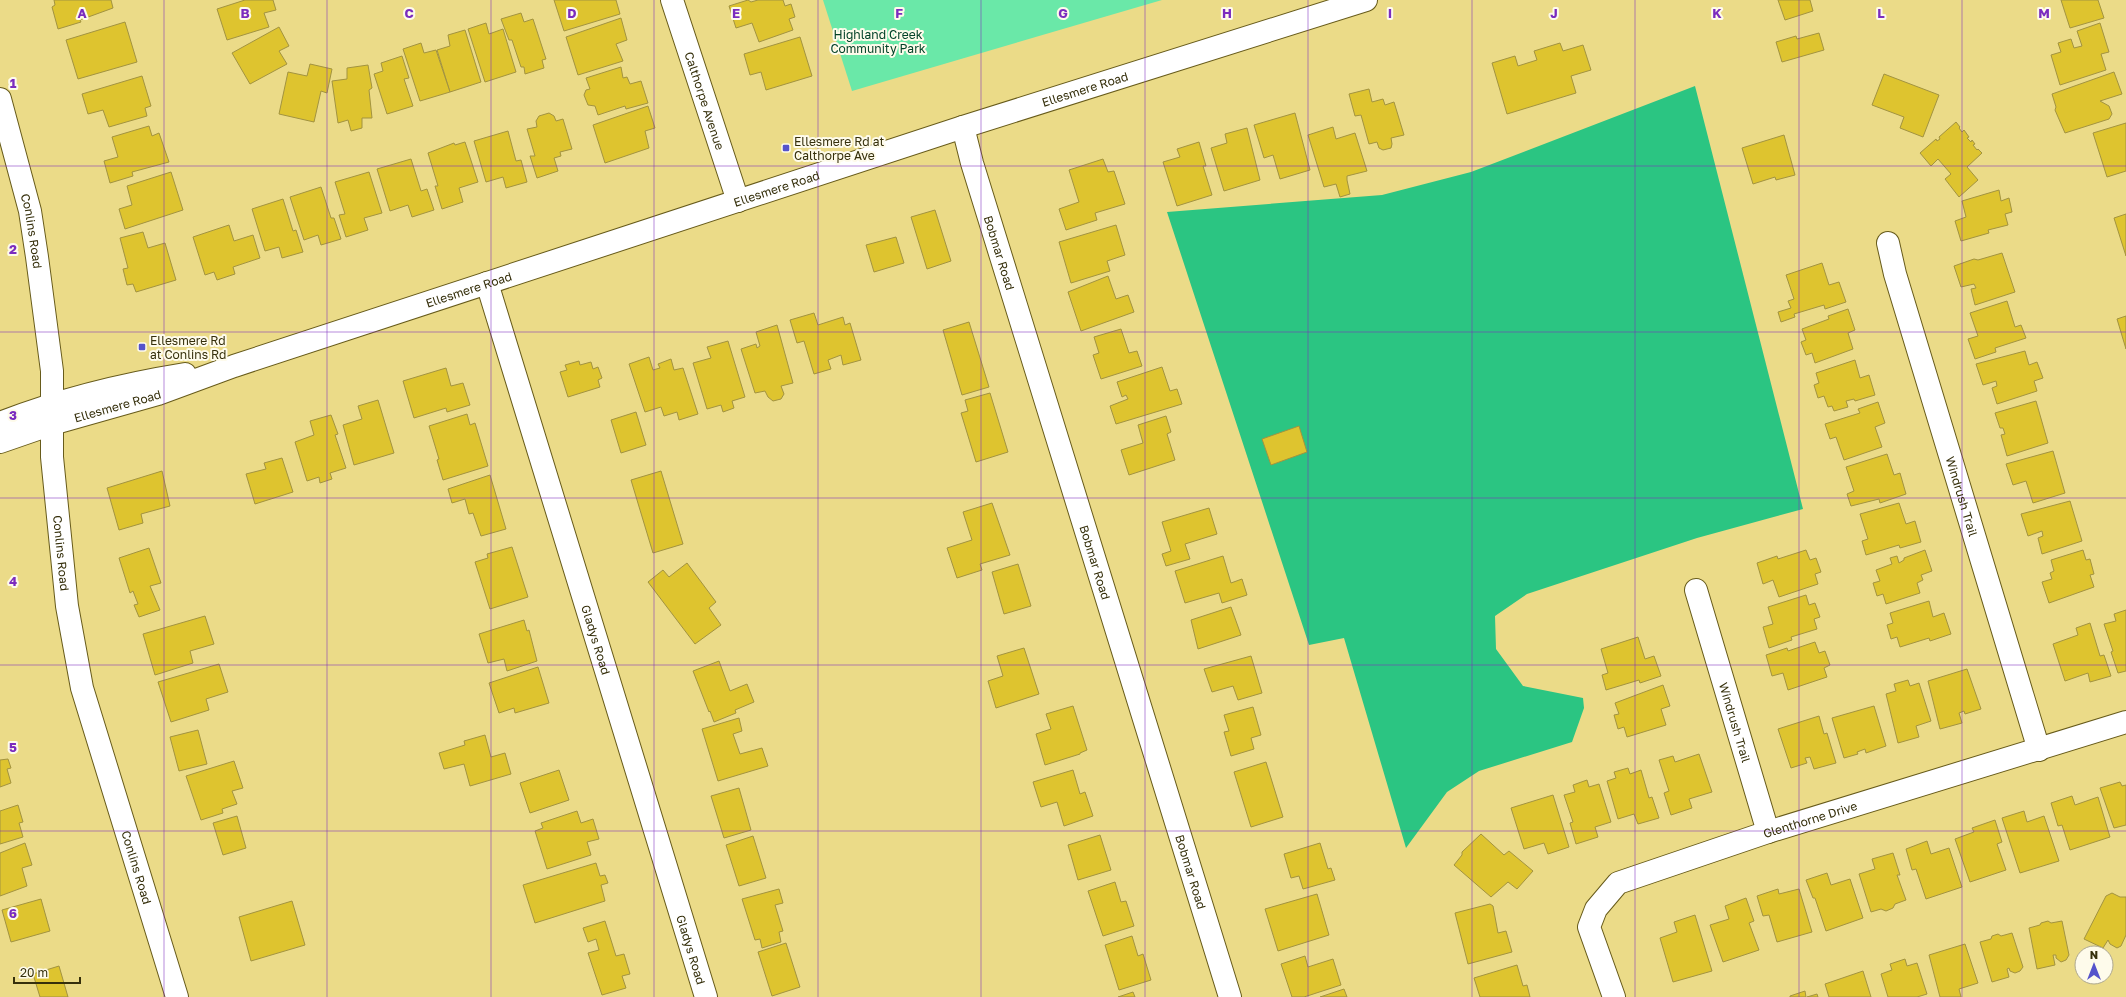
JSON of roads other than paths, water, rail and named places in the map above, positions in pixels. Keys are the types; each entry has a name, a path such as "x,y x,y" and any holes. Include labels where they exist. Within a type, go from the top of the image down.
{"street":[{"name":"Calthorpe Avenue","path":"672,0 738,200"},
{"name":"Ellesmere Road","path":"0,423 52,415 158,394 234,366 738,200 963,127 1366,0"},
{"name":"Conlins Road","path":"0,99 30,211 52,371 52,456 67,606 82,688 177,997"},
{"name":"Bobmar Road","path":"963,127 972,163 1230,997"},
{"name":"Windrush Trail","path":"1888,243 1895,274 2039,750"},
{"name":"Gladys Road","path":"487,283 706,997"},
{"name":"Ellesmere Road","path":"0,442 52,415"},
{"name":"Windrush Trail","path":"1696,590 1768,832"},
{"name":"Glenthorne Drive","path":"1614,997 1588,927 1596,909 1618,883 1768,832 2039,750 2126,722"}],"place":[{"name":"Ellesmere Rd at Calthorpe Ave","path":"786,148"},
{"name":"Ellesmere Rd at Conlins Rd","path":"142,347"}],"park label":[{"name":"Highland Creek Community Park","path":"878,41"}]}
